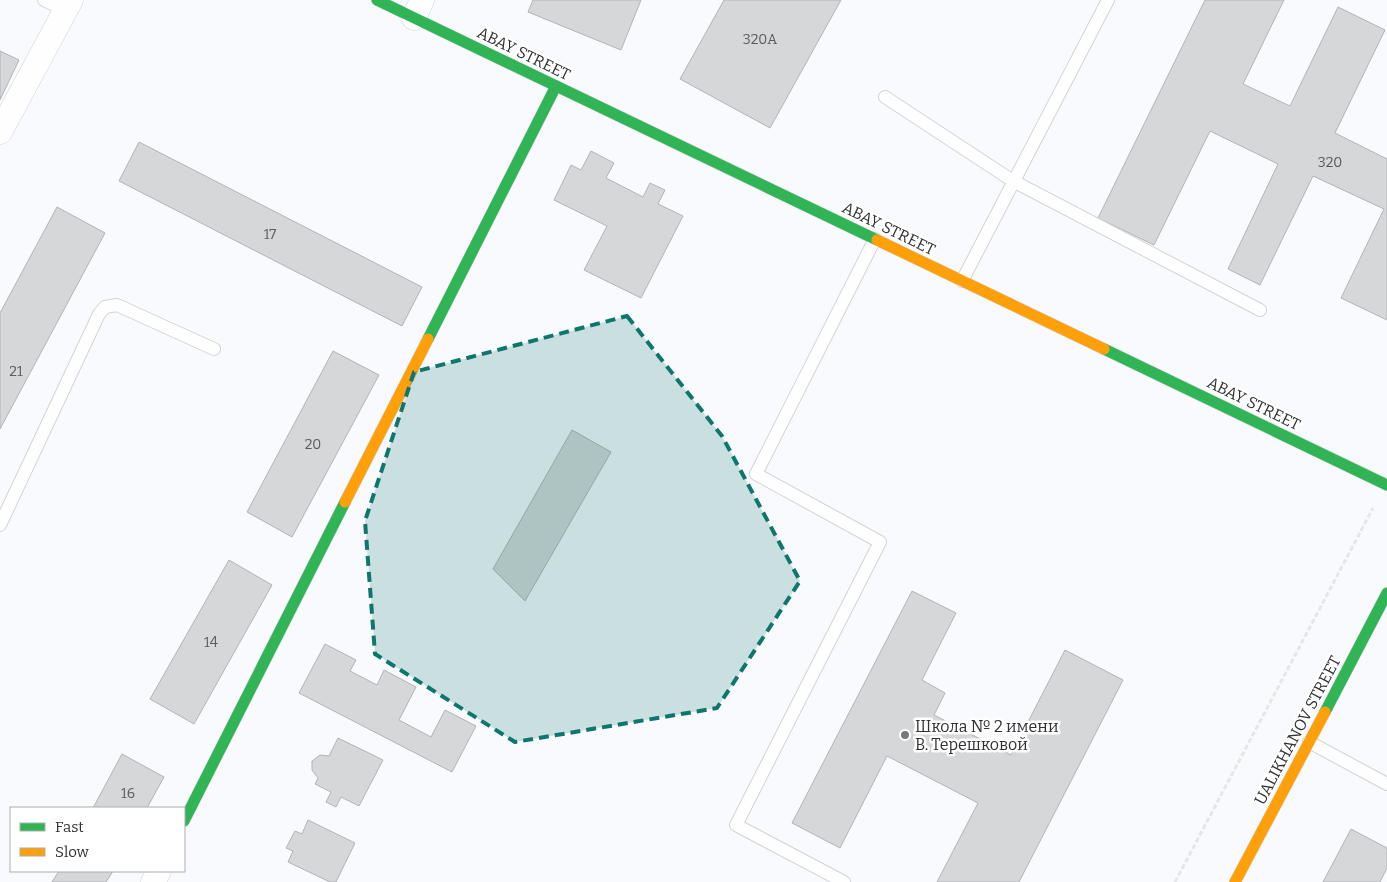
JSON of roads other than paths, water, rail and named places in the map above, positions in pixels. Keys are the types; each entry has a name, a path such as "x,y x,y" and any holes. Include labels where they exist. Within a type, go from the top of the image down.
{"main road":[{"name":"ABAY STREET","path":"377,0 418,9 556,86 1386,484"},
{"path":"185,819 556,86"},
{"name":"UALIKHANOV STREET","path":"1235,882 1387,593"}],"street":[{"path":"0,132 68,5"}],"lane":[{"path":"44,0 68,5"},
{"path":"962,281 1108,0"},
{"path":"885,97 1013,181 1260,310"},
{"path":"844,882 736,825 880,542 756,474 875,239"},
{"path":"0,525 99,314 105,307 117,305 214,349"},
{"path":"1309,742 1387,784"}],"place":[{"name":"Школа № 2 имени В. Терешковой","path":"905,735"}]}
